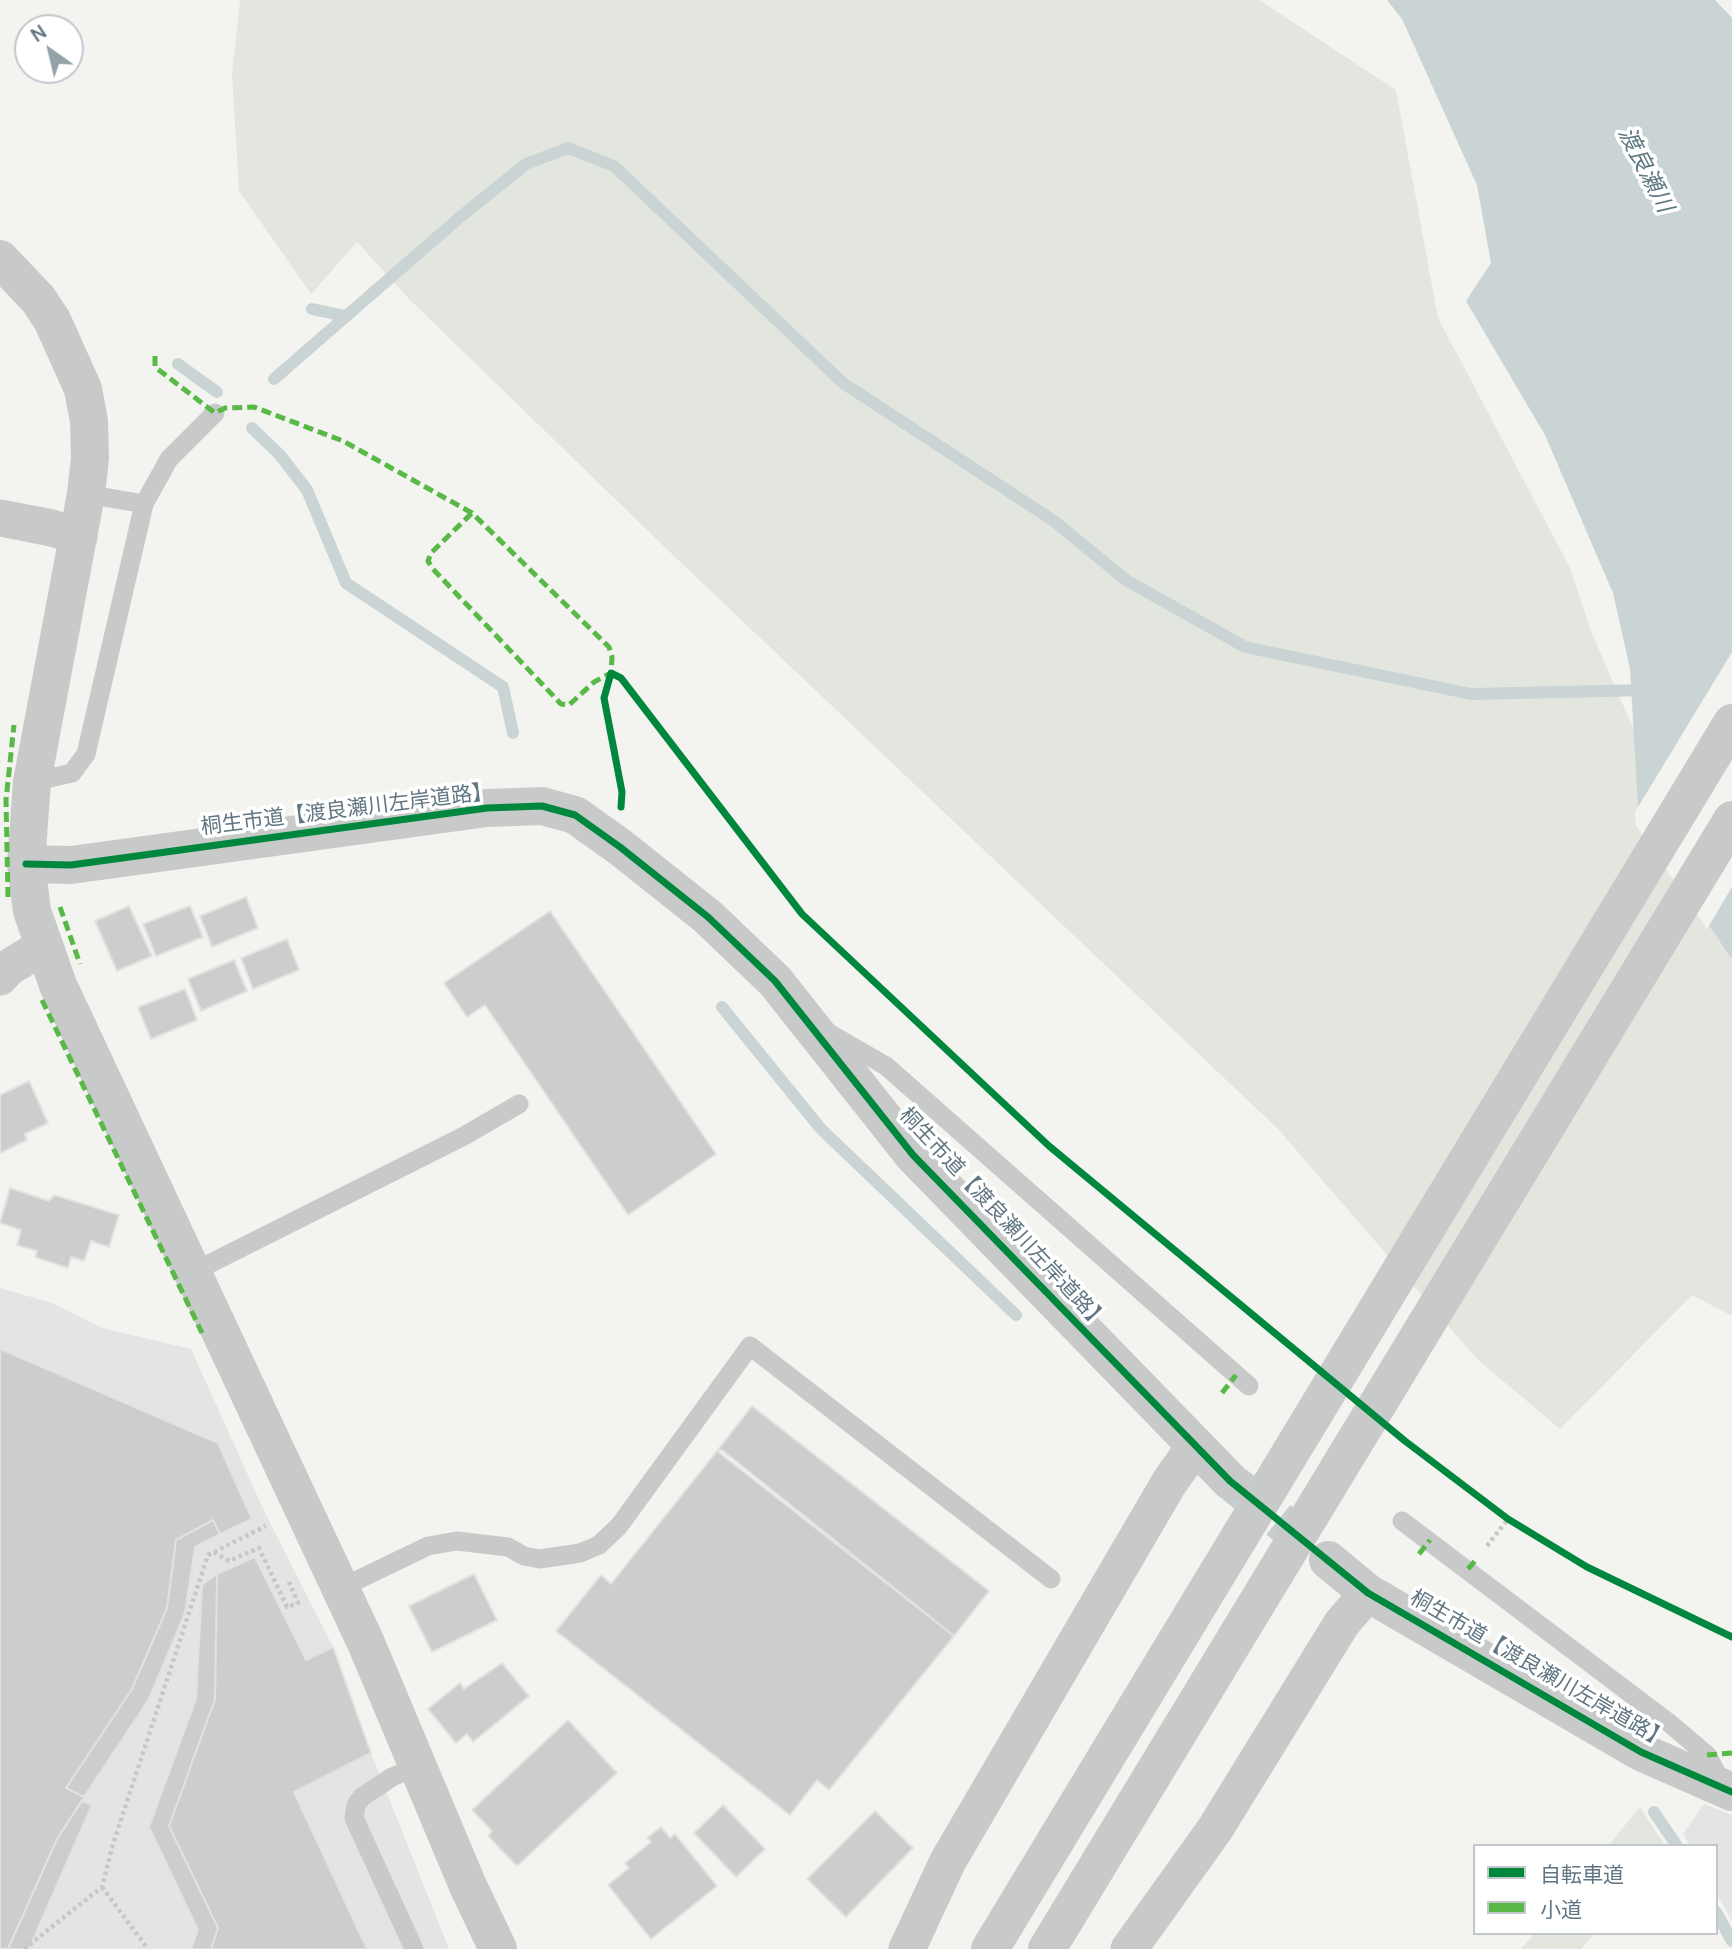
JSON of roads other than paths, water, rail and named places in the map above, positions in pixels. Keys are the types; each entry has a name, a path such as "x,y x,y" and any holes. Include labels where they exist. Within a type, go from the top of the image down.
{"street":[{"path":"0,259 38,299 52,320 83,389 89,421 90,458 86,494 32,782 26,864 29,897 62,995 341,1588 498,1949"},
{"path":"0,518 79,537"},
{"path":"990,1949 1732,723"},
{"name":"桐生市道【渡良瀬川左岸道路】","path":"26,864 71,865 487,808 542,806 559,809 589,823 708,917 775,981 913,1155 1230,1481"},
{"path":"1047,1949 1732,820"},
{"path":"0,977 8,968 44,946"},
{"path":"907,1949 948,1861 1162,1495 1195,1446"},
{"name":"桐生市道【渡良瀬川左岸道路】","path":"1328,1560 1368,1593 1641,1752 1728,1791"},
{"path":"1129,1949 1215,1829 1342,1623 1368,1593"}],"lane":[{"path":"32,782 72,774 86,754 144,504 169,459 215,413"},
{"path":"86,494 144,504"},
{"path":"810,1024 887,1066 1249,1387"},
{"path":"191,1273 464,1136 519,1104"},
{"path":"341,1588 429,1546 457,1541 508,1547 524,1556 540,1559 580,1553 599,1545 619,1526 750,1346 1051,1579"},
{"path":"1402,1521 1707,1755 1728,1791"},
{"path":"414,1949 354,1818 356,1805 362,1797 392,1777 419,1766"}],"water":[{"name":"渡良瀬川","path":"1387,0 1715,0 1732,18 1732,959 1639,824 1630,669 1613,593 1545,435 1466,301 1491,263 1477,185 1402,19"}],"waterway":[{"path":"274,379 459,218 526,164 568,148 614,166 843,383 1054,521 1126,580 1245,647 1471,694 1648,690"},
{"path":"312,309 345,316"},
{"path":"178,364 217,392"},
{"path":"252,428 280,455 307,490 346,583 503,687 513,733"},
{"path":"722,1007 821,1129 1016,1315"},
{"path":"1654,1812 1676,1844"},
{"path":"1718,1916 1732,1941"}],"tunnel":[{"path":"1234,1484 1323,1556"}]}
